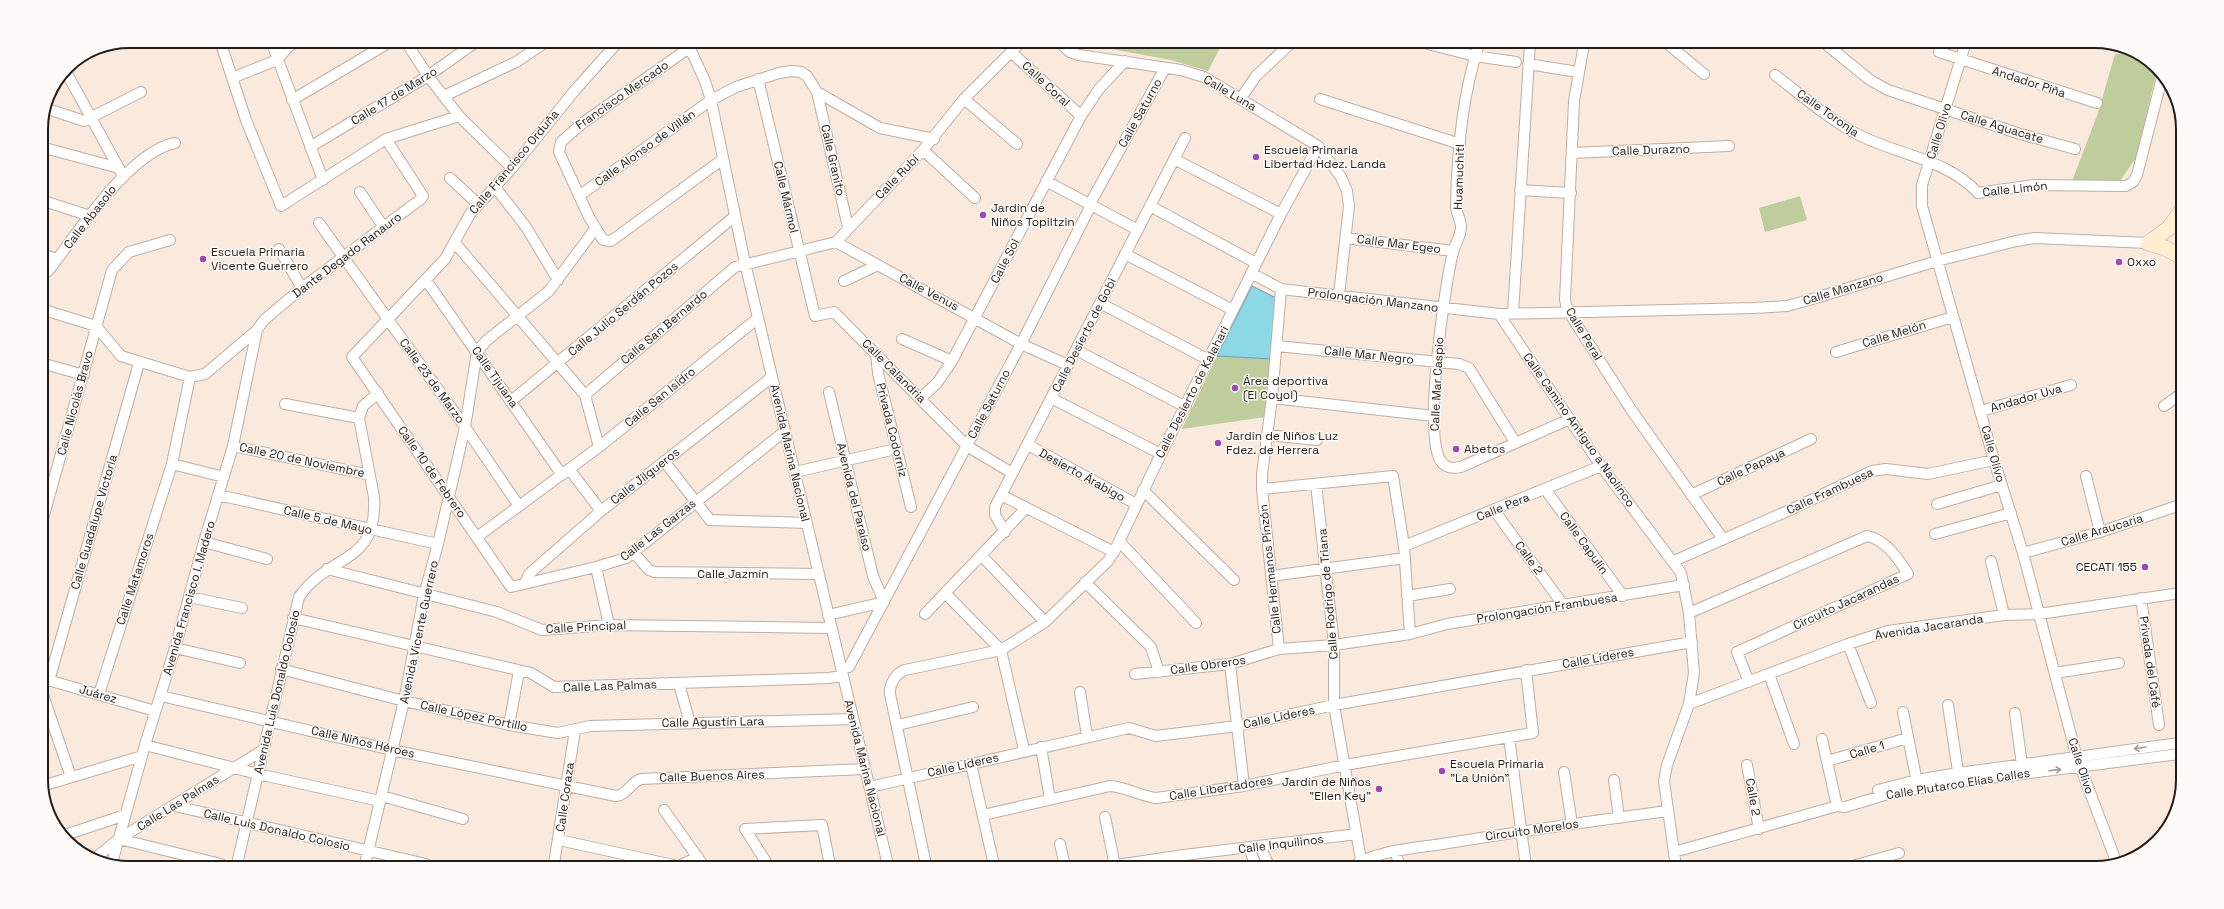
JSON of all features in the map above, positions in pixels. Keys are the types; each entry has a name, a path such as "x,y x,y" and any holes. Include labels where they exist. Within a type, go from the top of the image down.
{"main road":[{"path":"2148,243 2169,228 2176,218"},
{"name":"Calle Manzano","path":"2148,243 2176,252"}],"street":[{"path":"222,48 246,120 281,206 386,139 459,116"},
{"path":"273,48 323,180"},
{"path":"232,78 277,60 287,48"},
{"path":"292,100 380,48"},
{"path":"410,48 428,76 459,116 512,168"},
{"name":"Calle 17 de Marzo","path":"310,147 428,76 468,48"},
{"path":"444,96 516,62 537,48"},
{"name":"Calle Francisco Orduña","path":"352,357 446,259 465,223 478,204 512,168 576,89 613,48"},
{"name":"Francisco Mercado","path":"579,196 559,152 561,142 584,122 684,48"},
{"name":"Avenida Marina Nacional","path":"689,48 705,81 710,100 745,263 887,861"},
{"name":"Calle Rubí","path":"836,242 848,227 934,139 964,99 1015,48"},
{"name":"Calle Luna","path":"1066,48 1070,52 1079,55 1181,70 1204,77 1318,146 1341,177 1347,191 1349,206 1346,238"},
{"path":"1241,98 1256,76 1286,48"},
{"path":"1444,48 1475,56 1516,62"},
{"name":"Huamuchitl","path":"1443,308 1453,250 1459,239 1461,226 1456,208 1462,114 1478,48"},
{"path":"1513,313 1530,48"},
{"name":"Calle Peral","path":"1583,48 1574,101 1565,300 1568,311 1632,411 1723,539"},
{"path":"1673,48 1704,74"},
{"name":"Calle Aguacate","path":"1831,48 1870,80 1888,90 2016,133 2075,149"},
{"name":"Calle Olivo","path":"1964,48 1922,185 1921,196 1953,317 1994,460 2023,553 2078,762 2115,858"},
{"name":"Calle Coral","path":"1011,52 1081,116"},
{"name":"Andador Piña","path":"1939,52 2097,103"},
{"name":"Calle Sol","path":"921,398 937,383 952,361 1081,116 1099,89 1125,61"},
{"path":"1528,64 1578,72"},
{"name":"Calle Saturno","path":"849,667 1021,344 1091,203 1165,68"},
{"name":"Calle Alonso de Villán","path":"579,196 710,100 758,79 779,73 801,72 807,76 817,92"},
{"name":"Calle Toronja","path":"1775,75 1857,134 1930,162"},
{"path":"68,76 121,172"},
{"name":"Calle Mármol","path":"758,79 814,316"},
{"name":"Calle Limón","path":"1930,162 1965,180 1978,193 2034,185 2126,186 2133,182 2137,175 2160,82"},
{"path":"51,110 79,120 91,119 141,92"},
{"path":"817,92 880,128 934,139"},
{"name":"Calle Granito","path":"817,92 848,227"},
{"path":"964,99 1017,144"},
{"path":"1320,99 1460,144"},
{"name":"Calle Desierto de Gobi","path":"1005,532 995,515 995,507 1185,138"},
{"name":"Dante Degado Ranauro","path":"256,330 264,320 302,288 421,199 423,196 386,139"},
{"name":"Calle Abasolo","path":"48,270 90,216 121,172 164,145 175,143"},
{"name":"Calle Desierto de Kalahari","path":"1002,650 1045,622 1108,561 1114,552 1136,504 1186,407 1251,273 1318,146"},
{"name":"Calle Durazno","path":"1572,153 1729,146"},
{"path":"48,149 121,172"},
{"path":"923,150 975,198"},
{"path":"579,196 595,229 603,240 607,242 611,241 723,159"},
{"path":"1174,159 1281,214"},
{"path":"450,178 478,204"},
{"path":"1046,181 1091,203 1138,230"},
{"path":"495,187 526,227 558,280"},
{"path":"1520,190 1571,193"},
{"path":"360,192 383,226"},
{"path":"48,202 90,216"},
{"path":"1150,206 1256,264"},
{"name":"Calle Julio Serdán Pozos","path":"511,400 558,363 735,216"},
{"name":"Calle 23 de Marzo","path":"319,223 465,427 519,506"},
{"path":"477,352 486,341 549,291 595,229"},
{"path":"1339,295 1346,238"},
{"name":"Calle Mar Egeo","path":"1346,238 1453,250"},
{"name":"Calle Manzano","path":"1499,314 1787,306 1937,260 2016,240 2035,238 2148,243"},
{"name":"Calle Nicolás Bravo","path":"48,501 112,270 120,260 138,248 170,240"},
{"path":"745,263 836,242"},
{"name":"Calle Venus","path":"836,242 975,317 1021,344 1068,366"},
{"path":"455,243 517,317 585,394 599,447"},
{"path":"279,249 302,288"},
{"path":"1125,254 1233,310"},
{"name":"Calle Abasolo","path":"48,257 57,260"},
{"name":"Calle San Bernardo","path":"585,394 735,267 745,263"},
{"path":"844,281 878,265"},
{"name":"Prolongación Manzano","path":"1251,273 1281,289 1499,314"},
{"name":"Calle Tijuana","path":"426,280 511,400 566,472 601,511"},
{"name":"Calle Hermanos Pinzón","path":"1279,649 1262,489 1277,346 1281,289"},
{"path":"1100,303 1209,360"},
{"name":"Calle Mar Caspio","path":"1443,308 1434,416 1434,435 1440,460 1445,466 1453,468 1570,418"},
{"path":"48,311 96,326 121,356 190,377 205,374 256,330"},
{"name":"Calle Calandria","path":"814,316 834,312 967,446 986,459 1012,473"},
{"name":"Calle Camino Antiguo a Naolinco","path":"1499,314 1601,466 1674,561 1681,573 1689,613 1694,673 1689,704 1667,765 1664,781 1675,861"},
{"name":"Calle Melón","path":"1836,352 1953,317"},
{"name":"Calle San Isidro","path":"477,537 599,447 758,318"},
{"name":"Avenida Francisco I. Madero","path":"113,859 233,446 256,330"},
{"path":"902,339 952,361"},
{"name":"Calle Mar Negro","path":"1277,346 1459,364 1469,368 1515,442"},
{"path":"1076,350 1186,407"},
{"name":"Avenida Vicente Guerrero","path":"366,861 404,701 424,595 438,544 465,427 477,352"},
{"name":"Privada Codorniz","path":"876,353 878,373 911,507"},
{"name":"Calle 10 de Febrero","path":"352,357 511,587"},
{"name":"Calle Guadalupe Victoria","path":"48,669 140,363"},
{"path":"48,365 84,375"},
{"name":"Calle Matamoros","path":"99,694 172,464 190,377"},
{"name":"Calle Jilgueros","path":"525,584 529,574 601,511 772,377"},
{"name":"Andador Uva","path":"1981,411 2071,385"},
{"name":"Avenida del Paraíso","path":"828,392 873,576 884,602"},
{"path":"285,404 359,418 363,406 378,393"},
{"path":"1051,398 1161,454"},
{"path":"1272,398 1434,416"},
{"path":"2164,406 2176,398"},
{"name":"Avenida Luis Donaldo Colosio","path":"238,861 264,750 281,669 299,597 306,587 327,569 354,554 361,548 371,530 374,510 370,475 359,418"},
{"name":"Calle Las Garzas","path":"511,587 619,561 633,552 785,431"},
{"path":"1267,435 1317,440"},
{"name":"Calle Papaya","path":"1691,495 1811,439"},
{"name":"Desierto Árabigo","path":"1028,445 1136,504"},
{"name":"Calle 20 de Noviembre","path":"233,446 370,475"},
{"path":"795,472 896,449"},
{"name":"Calle Frambuesa","path":"1674,561 1872,470 1886,469 1928,474 1994,460"},
{"path":"664,461 710,520 807,523"},
{"path":"172,464 224,477"},
{"name":"Calle Pera","path":"1404,546 1601,466"},
{"path":"1262,489 1393,476 1404,546 1410,634"},
{"path":"2086,476 2100,532"},
{"name":"Calle Rodrigo de Triana","path":"1316,484 1327,570 1334,645 1334,705 1357,834 1358,861"},
{"path":"1937,504 2002,485"},
{"name":"Calle Capulín","path":"1545,489 1623,596"},
{"path":"1144,490 1234,580"},
{"name":"Calle 5 de Mayo","path":"218,495 438,544"},
{"path":"1001,495 1114,552"},
{"name":"Calle Araucaria","path":"2023,553 2100,532 2176,506"},
{"path":"925,614 1005,532 1026,508"},
{"name":"Calle 2","path":"1494,510 1564,606"},
{"path":"1935,534 2011,512"},
{"name":"Circuito Jacarandas","path":"1689,613 1867,536 1874,537 1898,557 1908,574 1737,652 1749,682"},
{"path":"1119,541 1196,623"},
{"path":"204,542 267,559"},
{"name":"Calle Jazmín","path":"633,552 649,570 671,574 819,574"},
{"path":"981,555 1045,622"},
{"path":"1271,576 1327,570 1405,558"},
{"path":"1991,562 2004,615"},
{"path":"596,567 609,625"},
{"name":"Calle Principal","path":"327,569 424,595 497,612 542,630 609,625 831,628"},
{"path":"1085,582 1152,647 1159,672"},
{"name":"Prolongación Frambuesa","path":"1334,645 1410,634 1447,624 1564,606 1684,585"},
{"path":"1407,596 1450,589"},
{"path":"945,593 1002,650 1024,750"},
{"name":"Avenida Jacaranda","path":"1689,704 1848,644 1888,632 2004,615 2039,614 2176,594"},
{"path":"189,597 242,608"},
{"name":"Privada del Café","path":"2141,598 2158,725"},
{"path":"828,616 884,602"},
{"name":"Calle Las Palmas","path":"293,618 415,645 519,671 537,676 554,687 679,684 830,678 842,676"},
{"name":"Calle Líderes","path":"870,787 971,764 1024,750 1130,728 1156,736 1237,726 1334,705 1692,642"},
{"path":"1848,644 1871,703"},
{"name":"Calle Obreros","path":"1135,674 1230,664 1279,649 1334,645"},
{"path":"175,648 240,663"},
{"path":"925,861 898,725 889,689 900,671 1002,650"},
{"path":"2055,673 2119,663"},
{"path":"1230,664 1244,786"},
{"name":"Calle López Portillo","path":"281,669 404,701 509,725 558,733 575,730"},
{"name":"Calle Libertadores","path":"983,815 1110,786 1120,786 1148,797 1156,798 1244,786 1345,765 1533,733 1526,670"},
{"path":"509,725 519,671"},
{"path":"1769,674 1794,744"},
{"name":"Juárez","path":"48,680 155,711"},
{"path":"679,684 690,723"},
{"path":"1080,692 1087,736"},
{"name":"Calle Niños Héroes","path":"161,696 270,720 392,750 566,787"},
{"path":"1948,705 1959,778"},
{"path":"898,725 973,707"},
{"path":"48,710 71,777"},
{"path":"1903,712 1918,784"},
{"path":"2015,713 2022,764"},
{"name":"Calle Agustín Lara","path":"575,730 590,726 853,719"},
{"name":"Calle Coraza","path":"554,861 575,730"},
{"path":"1508,737 1525,861"},
{"name":"Calle 1","path":"1827,761 1908,738"},
{"path":"1822,739 1837,806"},
{"path":"2078,762 2160,745 2176,743"},
{"path":"145,745 258,774 381,799 463,819"},
{"path":"2160,745 2162,756"},
{"path":"1041,747 1050,799"},
{"name":"Calle Las Palmas","path":"98,855 119,839 264,750"},
{"path":"2078,762 2176,754"},
{"path":"48,784 142,756"},
{"name":"Calle Plutarco Elías Calles","path":"1959,778 2022,764 2078,762"},
{"name":"Calle Plutarco Elías Calles","path":"1674,852 1837,806 1845,807 1918,784 2078,762"},
{"path":"971,764 993,861"},
{"name":"Calle 2","path":"1747,765 1759,829"},
{"name":"Calle Buenos Aires","path":"566,787 620,796 633,783 641,779 865,769"},
{"path":"1564,772 1572,824"},
{"path":"1614,780 1619,818"},
{"name":"Calle Luis Donaldo Colosio","path":"175,806 247,824 412,861"},
{"path":"664,810 700,861"},
{"name":"Circuito Morelos","path":"1365,861 1396,852 1520,831 1668,812"},
{"path":"69,834 125,815"},
{"path":"1105,817 1112,861"},
{"path":"765,861 745,829 822,824 829,861"},
{"name":"Calle Inquilinos","path":"1141,861 1357,834"},
{"path":"119,839 209,861"},
{"path":"558,840 655,861"},
{"path":"1060,844 1063,861"},
{"path":"1260,846 1267,861"},
{"path":"1249,848 1254,861"},
{"path":"1396,852 1398,861"},
{"path":"1870,861 1899,852"},
{"path":"1184,855 1188,861"}],"green space":[{"path":"1106,48 1220,48 1208,71 1171,60"},
{"path":"2115,54 2126,54 2144,65 2156,76 2136,158 2117,185 2071,184 2098,113"},
{"path":"1800,196 1807,220 1765,232 1759,208"},
{"name":"Área deportiva (El Coyol)","path":"1217,356 1272,359 1265,417 1182,429"}],"water":[{"path":"1252,286 1278,299 1272,359 1217,356"}],"place":[{"name":"Escuela Primaria Libertad Hdez. Landa","path":"1256,157"},
{"name":"Jardín de Niños Topiltzin","path":"983,215"},
{"name":"Escuela Primaria Vicente Guerrero","path":"203,259"},
{"name":"Oxxo","path":"2119,262"},
{"name":"Área deportiva (El Coyol)","path":"1235,388"},
{"name":"Jardín de Niños Luz Fdez. de Herrera","path":"1218,443"},
{"name":"Abetos","path":"1456,449"},
{"name":"CECATI 155","path":"2145,567"},
{"name":"Escuela Primaria \"La Unión\"","path":"1442,771"},
{"name":"Jardín de Niños \"Ellen Key\"","path":"1379,789"}]}
